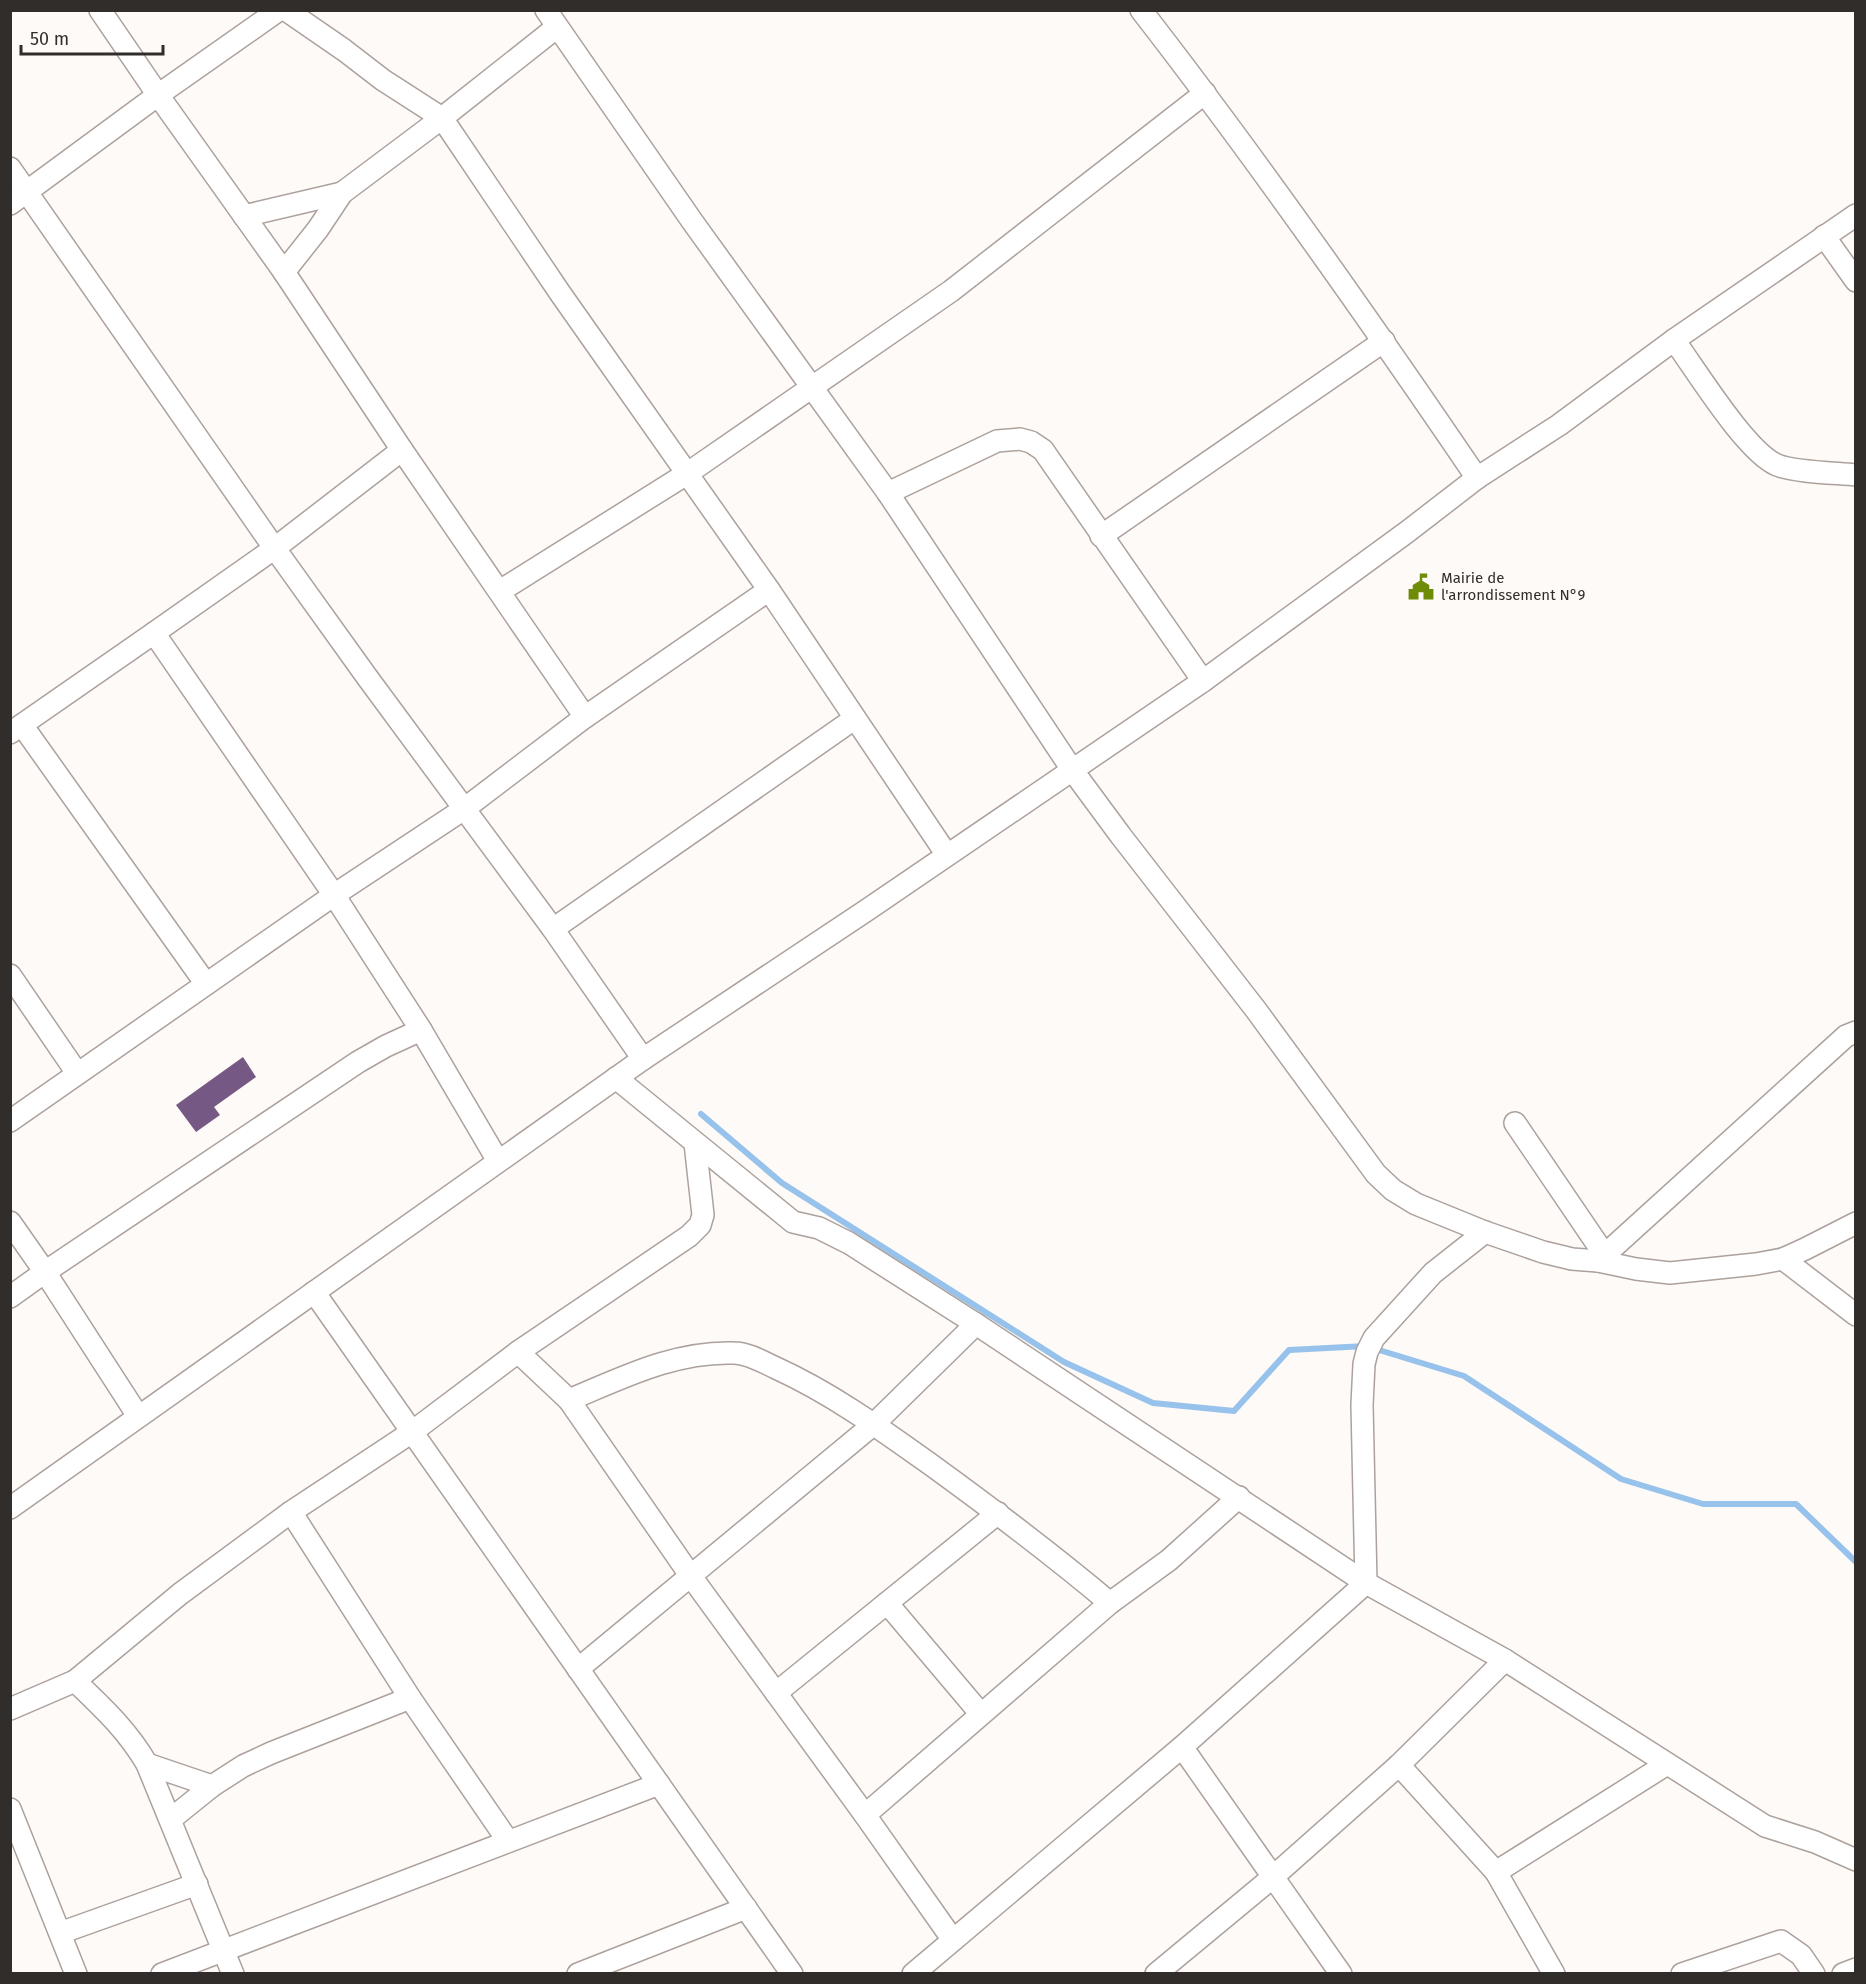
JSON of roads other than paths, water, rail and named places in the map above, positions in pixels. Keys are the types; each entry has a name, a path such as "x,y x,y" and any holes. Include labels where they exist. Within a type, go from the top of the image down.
{"street":[{"path":"100,10 285,272 402,450 585,717"},
{"path":"19,198 158,95 279,10"},
{"path":"286,10 383,80 442,118 560,293 769,590 947,855"},
{"path":"1141,10 1205,93 1384,341 1477,478"},
{"path":"285,272 342,193 442,118 552,19 692,221 888,493 1073,771 1256,1010 1376,1174 1393,1190 1416,1204 1543,1252 1572,1259 1601,1257 1636,1269 1670,1273 1783,1259 1856,1223"},
{"path":"500,591 688,473 951,291 1205,93"},
{"path":"10,168 19,198 553,929 643,1059"},
{"path":"244,216 342,193"},
{"path":"10,1508 643,1059 1073,771 1203,681 1398,539 1477,478 1559,424 1674,340 1856,215"},
{"path":"1824,236 1856,281"},
{"path":"1674,340 1738,430 1762,456 1783,467 1856,475"},
{"path":"1101,536 1384,341"},
{"path":"888,493 997,441 1020,439 1031,442 1043,450 1203,681"},
{"path":"206,984 16,729 275,548 402,450"},
{"path":"10,1121 334,895 464,809 585,717 769,590"},
{"path":"154,633 334,895 421,1029 498,1161"},
{"path":"553,929 854,718"},
{"path":"10,975 77,1073"},
{"path":"10,1297 358,1062 421,1029"},
{"path":"1601,1257 1846,1036 1856,1032"},
{"path":"616,1078 793,1222 819,1228 849,1243 976,1324 1366,1583 1505,1660 1765,1826 1815,1842 1856,1860"},
{"path":"1515,1123 1601,1257"},
{"path":"10,1709 75,1681 180,1594 291,1512 412,1432 518,1352 689,1236 700,1225 704,1207 695,1143"},
{"path":"10,1222 138,1416"},
{"path":"913,1974 1182,1747 1366,1583 1362,1405 1364,1364 1367,1352 1374,1338 1433,1273 1485,1232"},
{"path":"1783,1259 1856,1315"},
{"path":"314,1292 792,1974"},
{"path":"578,1669 874,1424 976,1324"},
{"path":"518,1352 569,1400 690,1575 953,1940"},
{"path":"569,1400 655,1364 685,1356 735,1352 746,1354 798,1378 874,1424 998,1513 1052,1554 1110,1603"},
{"path":"865,1815 980,1713 1110,1603 1169,1560 1239,1497"},
{"path":"291,1512 410,1698 508,1841"},
{"path":"776,1693 998,1513"},
{"path":"887,1603 980,1713"},
{"path":"1156,1974 1273,1877 1399,1765 1505,1660"},
{"path":"75,1681 121,1726 147,1764 233,1974"},
{"path":"171,1819 212,1786 243,1766 410,1698"},
{"path":"1182,1747 1341,1974"},
{"path":"147,1764 212,1786"},
{"path":"1496,1872 1667,1764"},
{"path":"1399,1765 1496,1872 1554,1974"},
{"path":"162,1974 659,1784"},
{"path":"10,1809 76,1974"},
{"path":"60,1933 197,1884"},
{"path":"578,1974 746,1908"},
{"path":"1682,1974 1780,1941 1801,1955 1814,1974"},
{"path":"1844,1974 1856,1969"}],"waterway":[{"path":"701,1114 782,1183 1064,1362 1153,1403 1234,1411 1289,1350 1366,1346 1464,1376 1621,1479 1703,1504 1796,1504 1856,1562"}],"place":[{"name":"Mairie de l'arrondissement N°9","path":"1421,587"}]}
